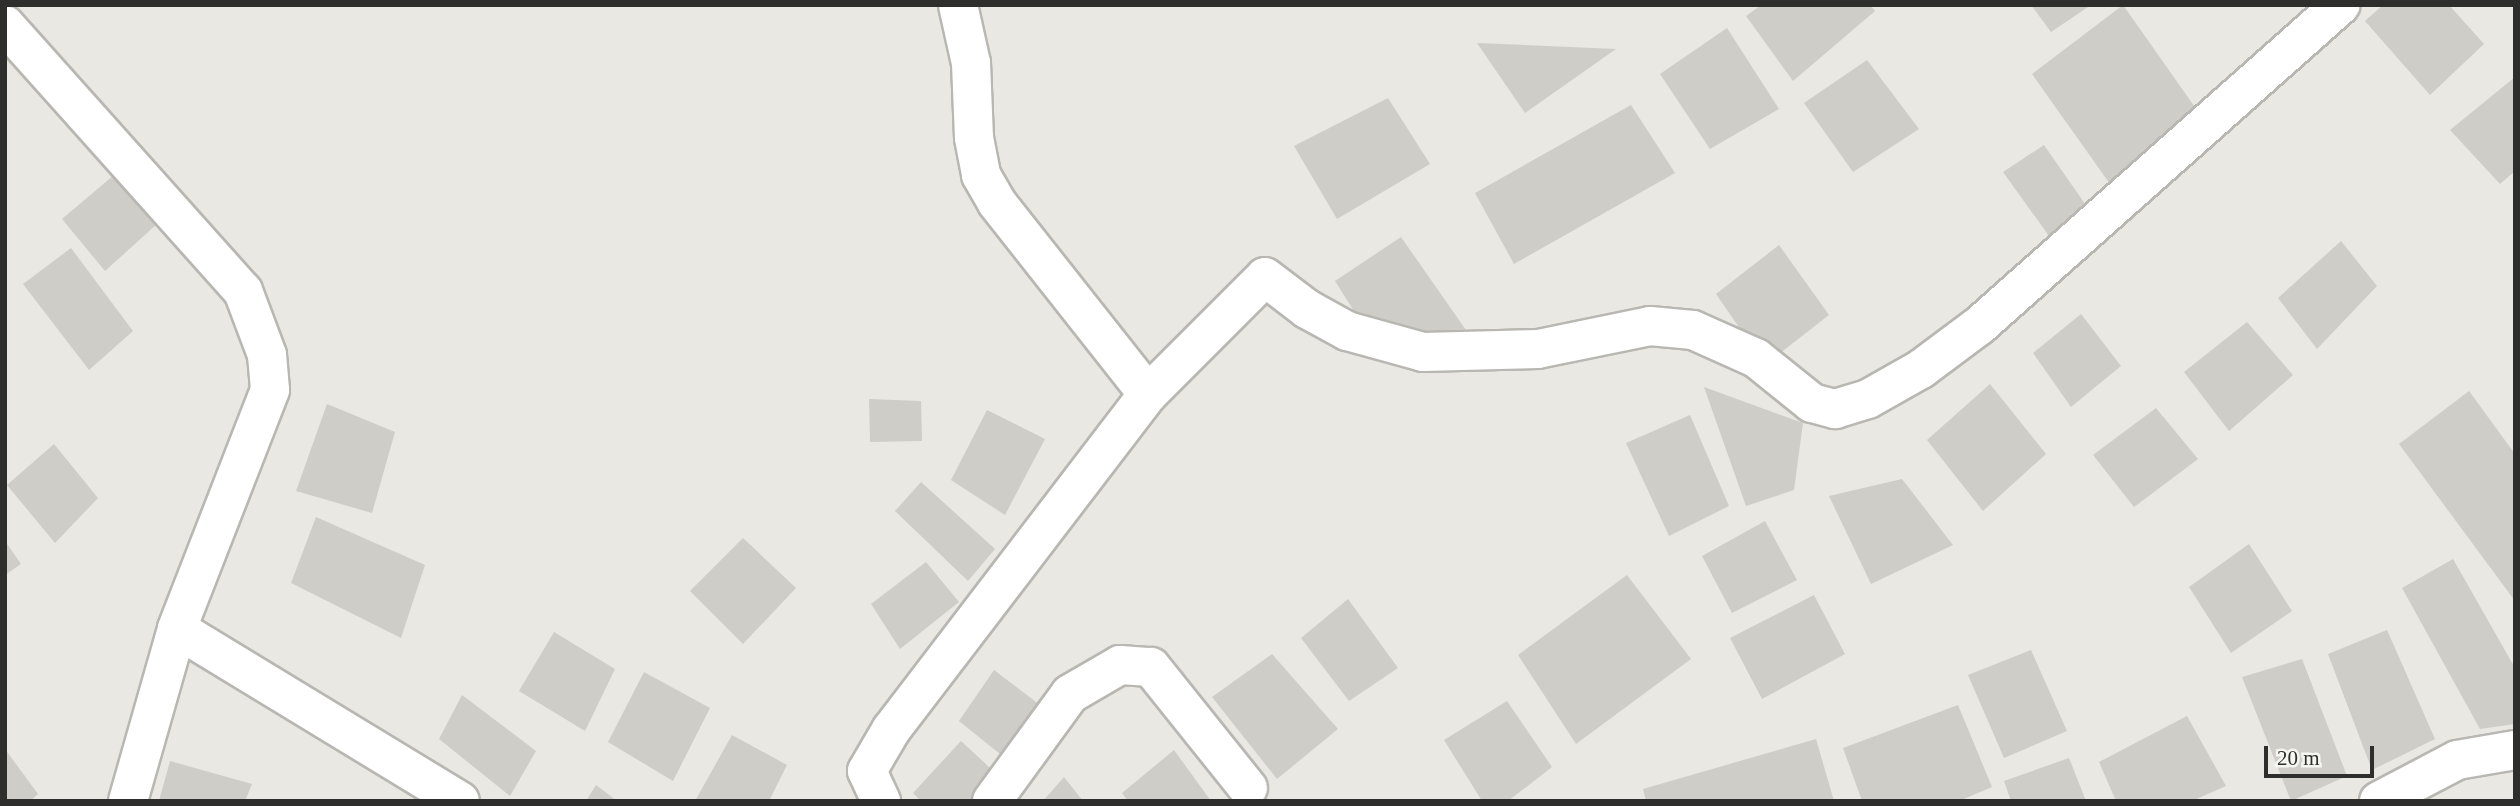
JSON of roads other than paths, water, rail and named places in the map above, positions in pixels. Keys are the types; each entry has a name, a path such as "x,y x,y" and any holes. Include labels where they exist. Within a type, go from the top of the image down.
{"street":[{"path":"958,5 971,62 974,138 981,176 997,203 1148,394"},
{"path":"881,801 867,771 891,730 1148,394 1265,276 1307,309 1347,331 1423,352 1538,349 1612,331 1666,326 1693,330 1756,359 1812,403 1835,409 1868,400 1921,369 1979,325 2342,5"},
{"path":"5,25 243,291 267,355 270,390 177,629 128,801"},
{"path":"177,629 460,801"},
{"path":"992,801 1070,694 1121,665 1151,667 1248,788"},
{"path":"2379,801 2457,760 2515,750"}]}
